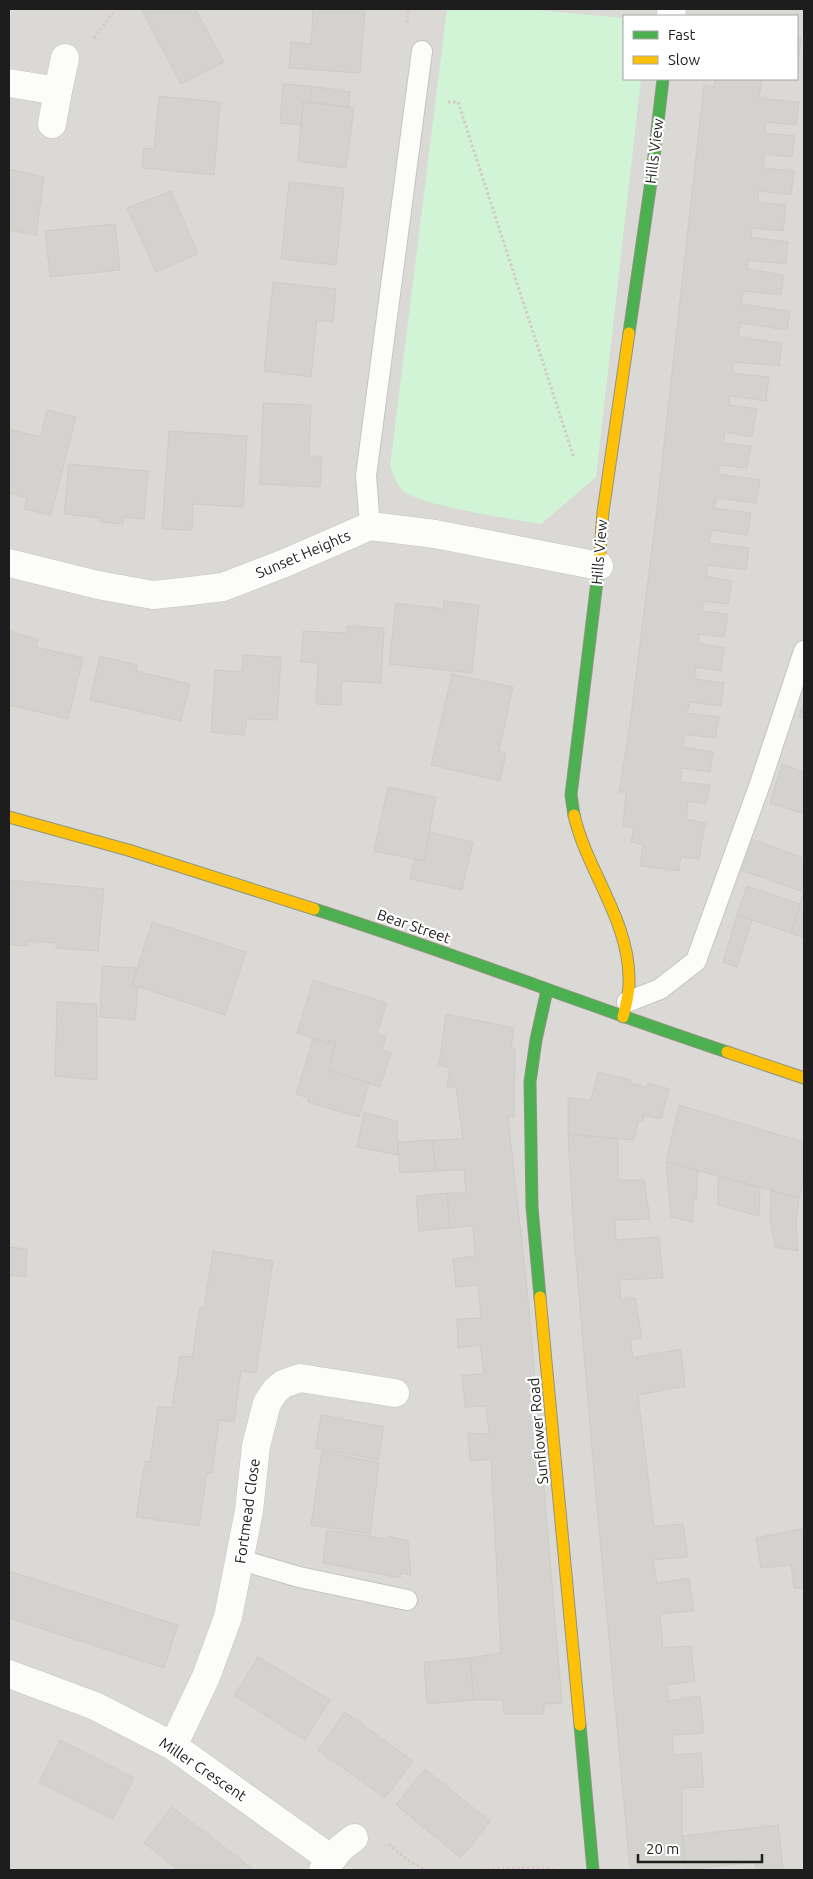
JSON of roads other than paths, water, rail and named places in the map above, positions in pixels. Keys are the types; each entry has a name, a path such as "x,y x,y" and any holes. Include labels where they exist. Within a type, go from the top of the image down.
{"street":[{"path":"52,124 65,58"},
{"name":"Hills View","path":"625,1009 629,971 620,928 582,841 572,811 571,795 603,512 663,80"},
{"path":"9,83 58,91"},
{"name":"Sunset Heights","path":"9,563 98,585 153,595 223,587 285,563 370,526 435,534 598,566"},
{"name":"Bear Street","path":"9,817 128,850 386,932 547,990 625,1009 804,1078"},
{"name":"Sunflower Road","path":"547,990 536,1040 530,1082 532,1198 593,1870"},
{"name":"Fortmead Close","path":"173,1746 206,1677 228,1617 249,1511 256,1446 267,1403 275,1391 283,1384 300,1378 395,1393"},
{"name":"Miller Crescent","path":"9,1674 95,1706 173,1746 327,1864 354,1838"}],"lane":[{"path":"370,526 366,476 422,51"},
{"path":"625,1009 660,990 696,961 761,781 804,651"},
{"path":"240,1560 298,1577 407,1600"}]}
